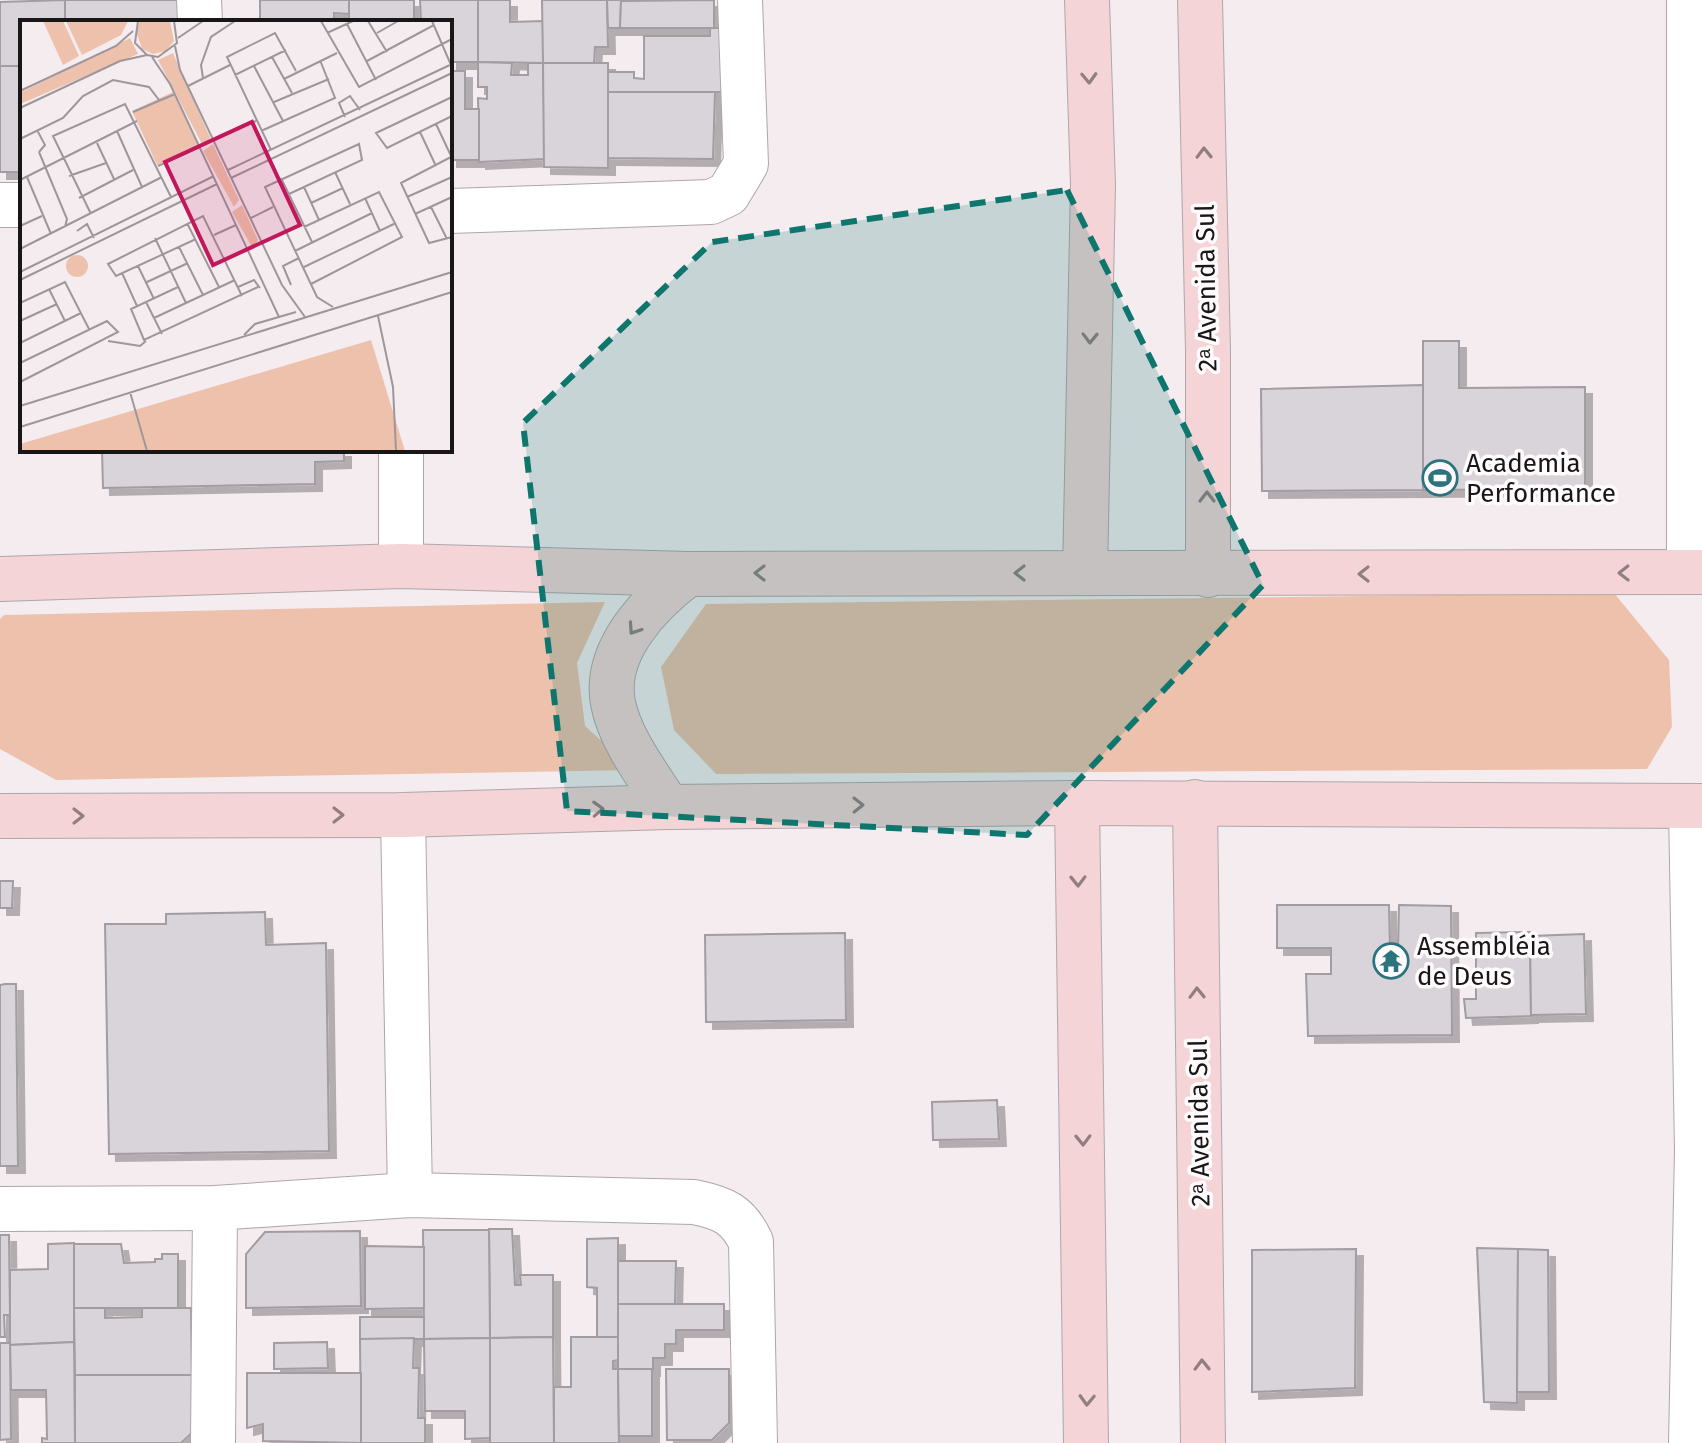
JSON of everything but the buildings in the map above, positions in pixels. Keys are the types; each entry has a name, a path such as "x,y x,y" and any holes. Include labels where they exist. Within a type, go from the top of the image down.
{"main road":[{"path":"1085,573 1093,185 1087,0"},
{"name":"2ᵃ Avenida Sul","path":"1200,0 1208,350 1208,575"},
{"path":"0,580 401,566 688,574 1085,573 1698,583"},
{"path":"668,807 631,747 612,701 616,666 629,634 657,598 688,574"},
{"path":"3,814 403,815 668,807 1698,798"},
{"name":"2ᵃ Avenida Sul","path":"1195,802 1203,1443"},
{"path":"1077,803 1086,1443"}],"street":[{"path":"199,0 200,20"},
{"path":"452,211 711,202 728,194 746,164 740,0"},
{"path":"1689,0 1698,583"},
{"path":"401,452 401,566"},
{"path":"1691,1443 1699,1104 1698,798"},
{"path":"403,815 410,1195"},
{"path":"0,1209 215,1208 410,1195 694,1202 724,1208 742,1222 751,1242 755,1443"},
{"path":"213,1443 215,1208"}],"highlighted area":[{"path":"1067,190 1263,585 1027,835 567,811 523,423 712,242"}],"shaded area":[{"path":"1614,593 1669,660 1672,727 1647,769 716,774 674,730 661,667 706,604"},
{"path":"605,602 577,663 585,726 634,770 56,780 0,749 0,619 4,615"}],"place":[{"name":"Academia Performance","path":"1440,478"},
{"name":"Assembléia de Deus","path":"1391,961"}]}
